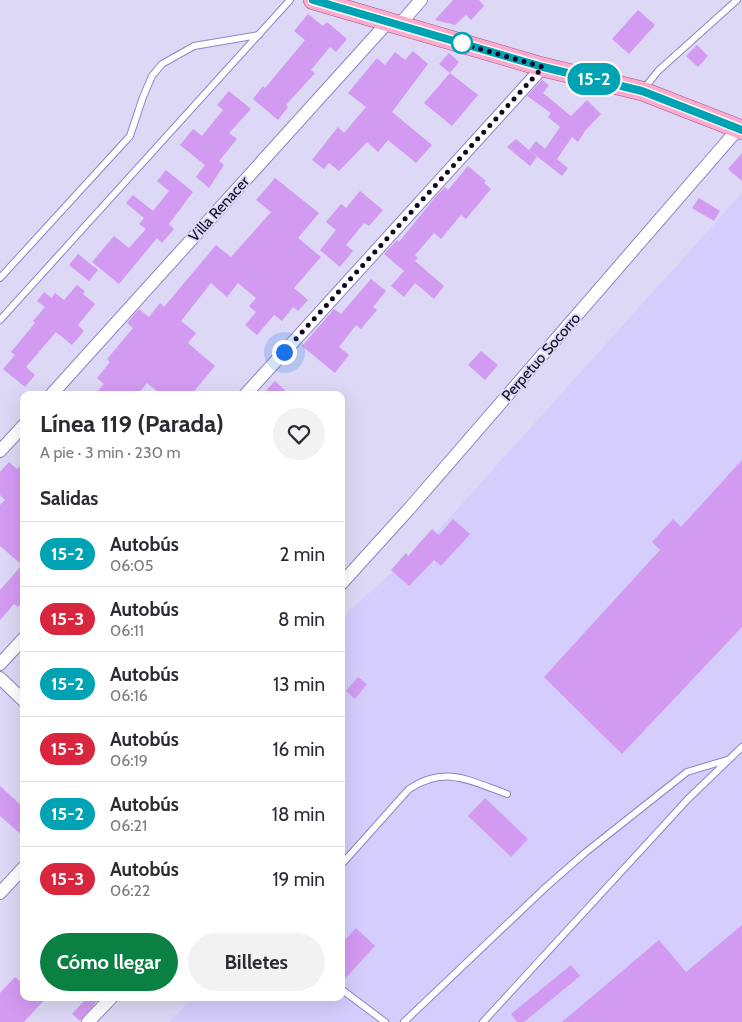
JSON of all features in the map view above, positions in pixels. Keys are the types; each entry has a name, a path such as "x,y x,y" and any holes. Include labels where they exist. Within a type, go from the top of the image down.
{"main road":[{"path":"313,0 543,67 642,91 740,130"}],"street":[{"name":"Villa Renacer","path":"55,391 394,23 421,0"},
{"path":"249,391 543,67"},
{"name":"Perpetuo Socorro","path":"345,580 740,130"},
{"path":"0,451 20,429"},
{"path":"0,664 20,642"},
{"path":"0,678 20,697"},
{"path":"0,893 20,871"},
{"path":"88,1022 108,1001"}],"lane":[{"path":"0,320 290,0"},
{"path":"642,91 658,71 737,0"},
{"path":"0,278 130,136 152,76 162,64 194,46 259,35"},
{"path":"483,1022 688,799 742,747"},
{"path":"404,1022 546,886 586,852 687,772 727,760"},
{"path":"345,861 409,789 422,780 440,776 455,776 508,794"},
{"path":"345,992 385,1022"}],"shaded area":[{"path":"742,193 742,1022 168,1022 190,1001 345,1001 345,614 434,535"}],"building":[{"path":"453,0 479,0 484,6 471,20 466,15 455,25 435,20"},
{"path":"638,10 655,25 629,54 612,39"},
{"path":"308,14 323,26 327,22 347,39 336,52 330,47 311,70 315,73 286,105 288,107 278,120 253,99 263,86 265,88 305,40 294,31"},
{"path":"697,45 708,56 698,67 686,56"},
{"path":"413,51 428,64 392,112 432,145 416,163 388,140 378,152 367,142 339,171 329,163 324,169 312,160 338,127 344,133 366,107 348,93 377,58 385,65 395,52 405,60"},
{"path":"449,53 459,62 450,73 439,64"},
{"path":"450,73 478,95 452,126 424,103"},
{"path":"542,80 549,85 543,93 571,116 587,100 601,114 585,131 578,142 572,137 557,159 568,168 562,176 529,150 536,141 545,149 560,127 548,117 551,113 527,96"},
{"path":"229,91 251,109 229,133 237,139 219,161 224,165 209,188 196,177 205,165 180,145 193,129 202,136 223,110 217,105"},
{"path":"516,139 537,157 530,166 507,147"},
{"path":"742,153 742,181 728,169"},
{"path":"468,166 486,181 484,183 491,189 466,219 461,215 441,239 434,233 415,255 418,258 415,261 444,286 434,299 415,283 404,297 391,286 404,271 384,254 397,240 399,242 437,195 445,187 448,190"},
{"path":"166,170 193,192 169,224 174,229 162,243 157,238 119,284 92,262 114,236 129,248 146,229 139,224 144,218 126,203 133,195 153,211 169,191 157,181"},
{"path":"275,178 319,213 298,238 321,257 294,288 308,300 298,311 293,307 282,321 274,315 257,335 245,325 256,312 249,306 256,298 238,283 227,297 211,283 181,321 196,333 188,343 215,366 194,391 157,391 147,383 140,391 98,391 104,384 97,378 110,362 107,359 133,328 127,323 139,309 149,317 160,303 164,307 216,245 231,257 271,212 256,200"},
{"path":"360,191 383,210 369,226 364,223 346,245 353,251 340,267 320,250 336,230 326,222 341,204 346,208"},
{"path":"699,198 720,211 714,221 692,208"},
{"path":"78,254 98,270 89,281 69,265"},
{"path":"371,279 386,291 373,307 377,310 361,329 356,325 339,347 349,355 335,373 302,346 334,309 341,314"},
{"path":"77,285 85,291 83,294 95,304 78,325 84,331 72,345 56,332 26,367 35,375 25,387 3,369 15,355 11,352 35,323 33,321 45,307 37,301 44,292 52,298 55,293 64,300"},
{"path":"481,351 498,365 485,380 468,365"},
{"path":"275,381 286,391 266,391"},
{"path":"742,460 742,627 622,754 544,677 660,550 652,542 673,519 681,527"},
{"path":"9,462 17,469 20,466 20,563 0,546 0,505 5,500 0,495 0,472"},
{"path":"453,519 470,534 441,566 434,560 409,586 391,570 406,553 408,556 432,529 439,535"},
{"path":"20,567 20,605 18,607 14,604 0,620 0,590"},
{"path":"358,677 367,684 355,699 346,691"},
{"path":"0,786 20,804 20,834 0,816"},
{"path":"485,798 528,839 511,857 468,816"},
{"path":"742,925 742,1022 562,1022 659,940 686,972"},
{"path":"356,928 375,946 345,979 345,940"},
{"path":"571,965 580,976 524,1022 517,1022 511,1014"},
{"path":"15,977 20,981 20,1001 43,1001 24,1022 0,1022 0,993"},
{"path":"84,1001 97,1001 80,1021 72,1014"}],"bus line":[{"name":"15-2","path":"313,0 543,67 642,91 742,130"}],"route":[{"path":"284,352 543,67 453,41 462,43"}]}
